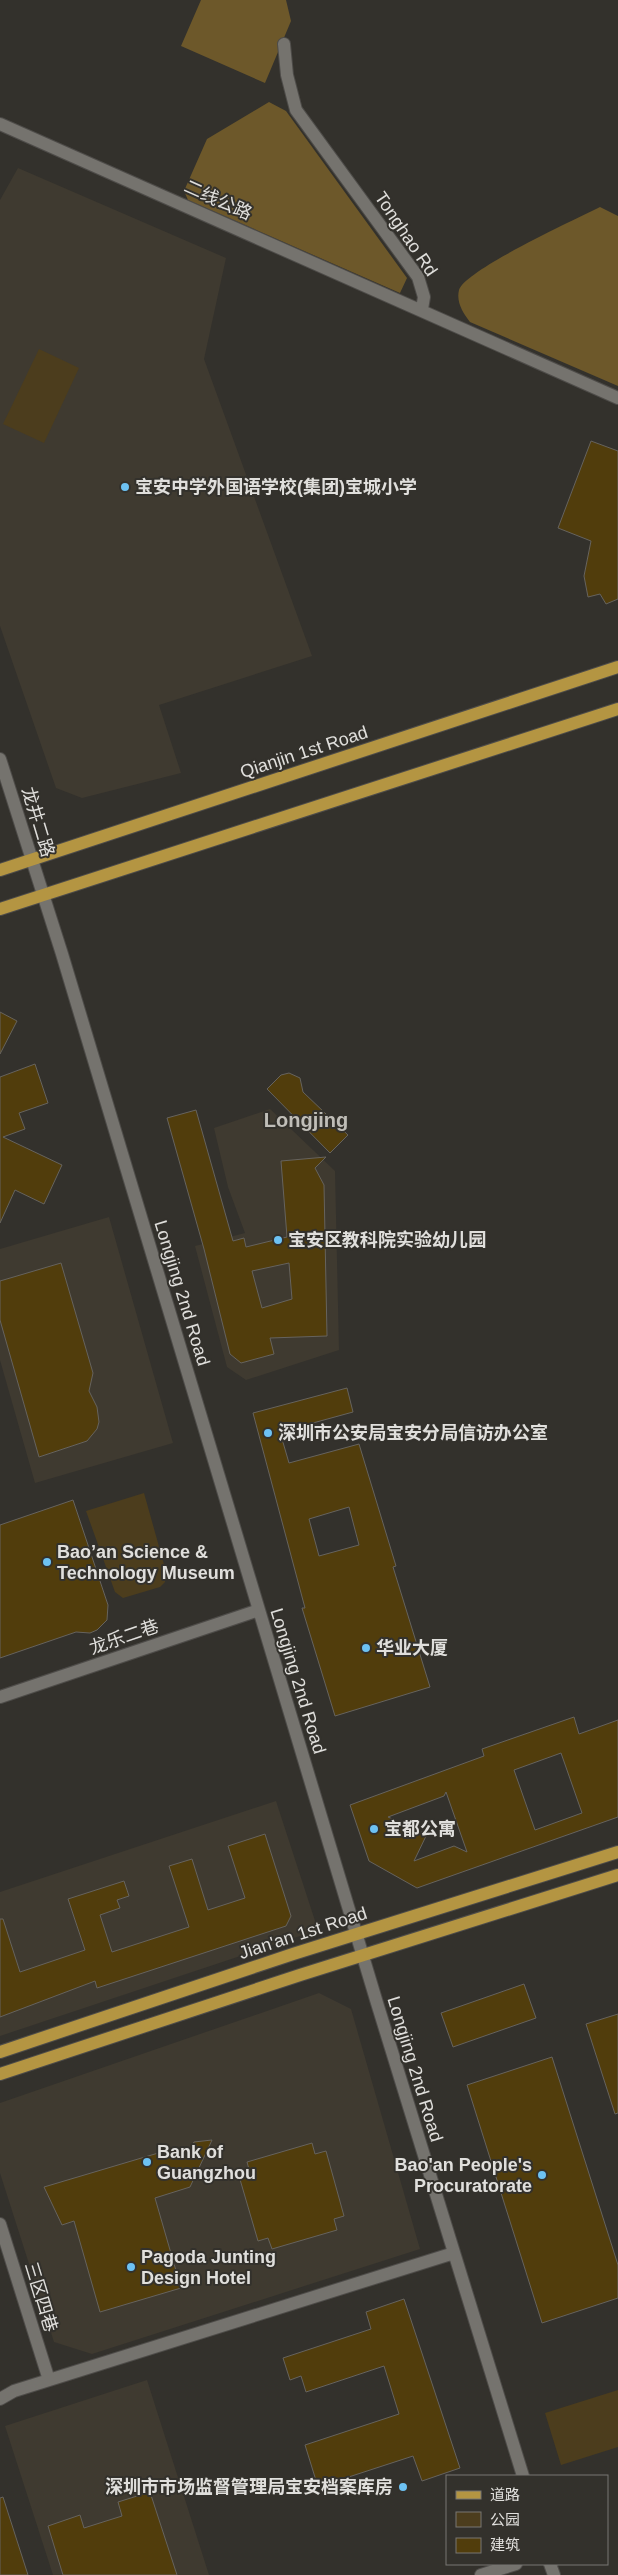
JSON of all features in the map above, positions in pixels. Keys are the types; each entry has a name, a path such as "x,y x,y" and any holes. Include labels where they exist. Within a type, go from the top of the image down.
{"main road":[{"name":"Qianjin 1st Road","path":"0,870 618,667"},
{"path":"0,909 618,709"},
{"name":"Jian'an 1st Road","path":"0,2052 356,1934 618,1852"},
{"path":"0,2074 618,1875"}],"street":[{"name":"Tonghao Rd","path":"284,44 287,75 296,110 418,277 424,297 422,309"},
{"name":"二线公路","path":"0,124 422,309"},
{"path":"422,309 618,398"},
{"name":"龙井二路","path":"0,759 42,896"},
{"name":"Longjing 2nd Road","path":"42,896 62,954 362,1956 523,2475"},
{"name":"龙乐二巷","path":"0,1697 259,1610"},
{"name":"三区四巷","path":"0,2224 49,2380"},
{"path":"0,2399 14,2391 454,2253"},
{"path":"481,2575 513,2565"}],"shaded area":[{"path":"201,0 286,0 291,21 265,83 181,46"},
{"path":"269,102 286,111 407,278 400,293 188,200 184,191 207,139"},
{"name":"宝安中学外国语学校(集团)宝城小学","path":"18,168 226,258 204,359 312,656 159,705 181,773 82,798 56,788 0,626 0,200"},
{"path":"600,207 618,216 618,386 470,322 458,299 459,290 466,281 480,270 523,245"},
{"name":"宝安区教科院实验幼儿园","path":"270,1109 335,1171 339,1350 246,1380 227,1367 195,1246 245,1233 228,1187 214,1128"},
{"path":"109,1217 173,1443 35,1483 0,1360 0,1249"},
{"path":"276,1801 318,1930 0,2036 0,1892"},
{"path":"319,1993 351,2009 420,2249 92,2354 54,2342 0,2173 0,2103"},
{"path":"147,2380 209,2575 53,2575 5,2426"}],"green space":[{"path":"39,349 79,368 44,443 3,424"},
{"path":"144,1493 165,1568 165,1582 160,1587 123,1598 115,1592 86,1511"},
{"path":"618,2390 618,2447 561,2465 545,2413"}],"building":[{"path":"591,441 618,451 618,599 606,604 600,594 588,597 584,576 591,541 558,528"},
{"path":"0,1012 17,1021 0,1054"},
{"path":"35,1064 48,1103 19,1113 25,1129 3,1137 62,1165 44,1204 15,1190 0,1223 0,1077"},
{"path":"289,1073 300,1078 303,1092 348,1135 330,1153 267,1089 281,1075"},
{"path":"196,1110 233,1241 244,1238 246,1247 287,1237 281,1161 326,1157 315,1168 324,1185 327,1336 270,1338 274,1354 241,1363 230,1354 204,1249 167,1118","holes":["289,1263 292,1299 262,1308 252,1271"]},
{"path":"61,1263 93,1373 89,1391 97,1407 99,1422 97,1429 87,1441 39,1457 0,1320 0,1281"},
{"path":"347,1388 353,1412 280,1432 289,1463 359,1444 396,1566 393,1567 430,1687 335,1716 302,1608 305,1608 253,1413","holes":["349,1507 359,1545 319,1556 309,1519"]},
{"name":"Bao’an Science & Technology Museum","path":"73,1500 108,1605 107,1620 97,1630 90,1633 76,1632 0,1658 0,1525"},
{"path":"574,1717 579,1734 618,1720 618,1817 417,1888 369,1861 350,1805 484,1756 482,1749","holes":["561,1753 582,1813 535,1830 514,1770","446,1792 467,1852 454,1846 414,1861 427,1834 388,1817 444,1796"]},
{"path":"265,1834 291,1916 286,1926 97,1988 95,1981 0,2017 0,1919 3,1919 20,1972 85,1950 68,1899 124,1881 129,1896 117,1900 120,1908 100,1915 112,1952 189,1927 169,1866 192,1859 208,1910 245,1898 228,1846"},
{"path":"524,1984 536,2018 453,2047 441,2013"},
{"path":"618,2014 618,2113 615,2114 586,2024"},
{"name":"Bao'an People's Procuratorate","path":"552,2057 618,2265 618,2298 542,2323 467,2085"},
{"path":"212,2140 190,2187 155,2198 181,2288 100,2312 74,2221 62,2225 44,2187 165,2151 186,2157 194,2142"},
{"path":"312,2143 315,2154 326,2151 344,2216 334,2219 337,2230 272,2249 268,2238 258,2241 239,2176 250,2173 247,2162"},
{"path":"404,2299 460,2468 422,2481 413,2456 318,2487 305,2445 399,2414 384,2366 306,2392 301,2376 290,2380 283,2358 371,2329 366,2312"},
{"path":"150,2492 177,2575 63,2575 48,2526 80,2515 84,2528 122,2516 118,2502"},
{"path":"3,2497 28,2575 0,2575 0,2498"}],"place":[{"name":"宝安中学外国语学校(集团)宝城小学","path":"125,487"},
{"name":"宝安区教科院实验幼儿园","path":"278,1240"},
{"name":"深圳市公安局宝安分局信访办公室","path":"268,1433"},
{"name":"Bao’an Science & Technology Museum","path":"47,1562"},
{"name":"华业大厦","path":"366,1648"},
{"name":"宝都公寓","path":"374,1829"},
{"name":"Bank of Guangzhou","path":"147,2162"},
{"name":"Bao'an People's Procuratorate","path":"542,2175"},
{"name":"Pagoda Junting Design Hotel","path":"131,2267"},
{"name":"深圳市市场监督管理局宝安档案库房","path":"403,2487"}],"district":[{"name":"Longjing","path":"306,1120"}]}
